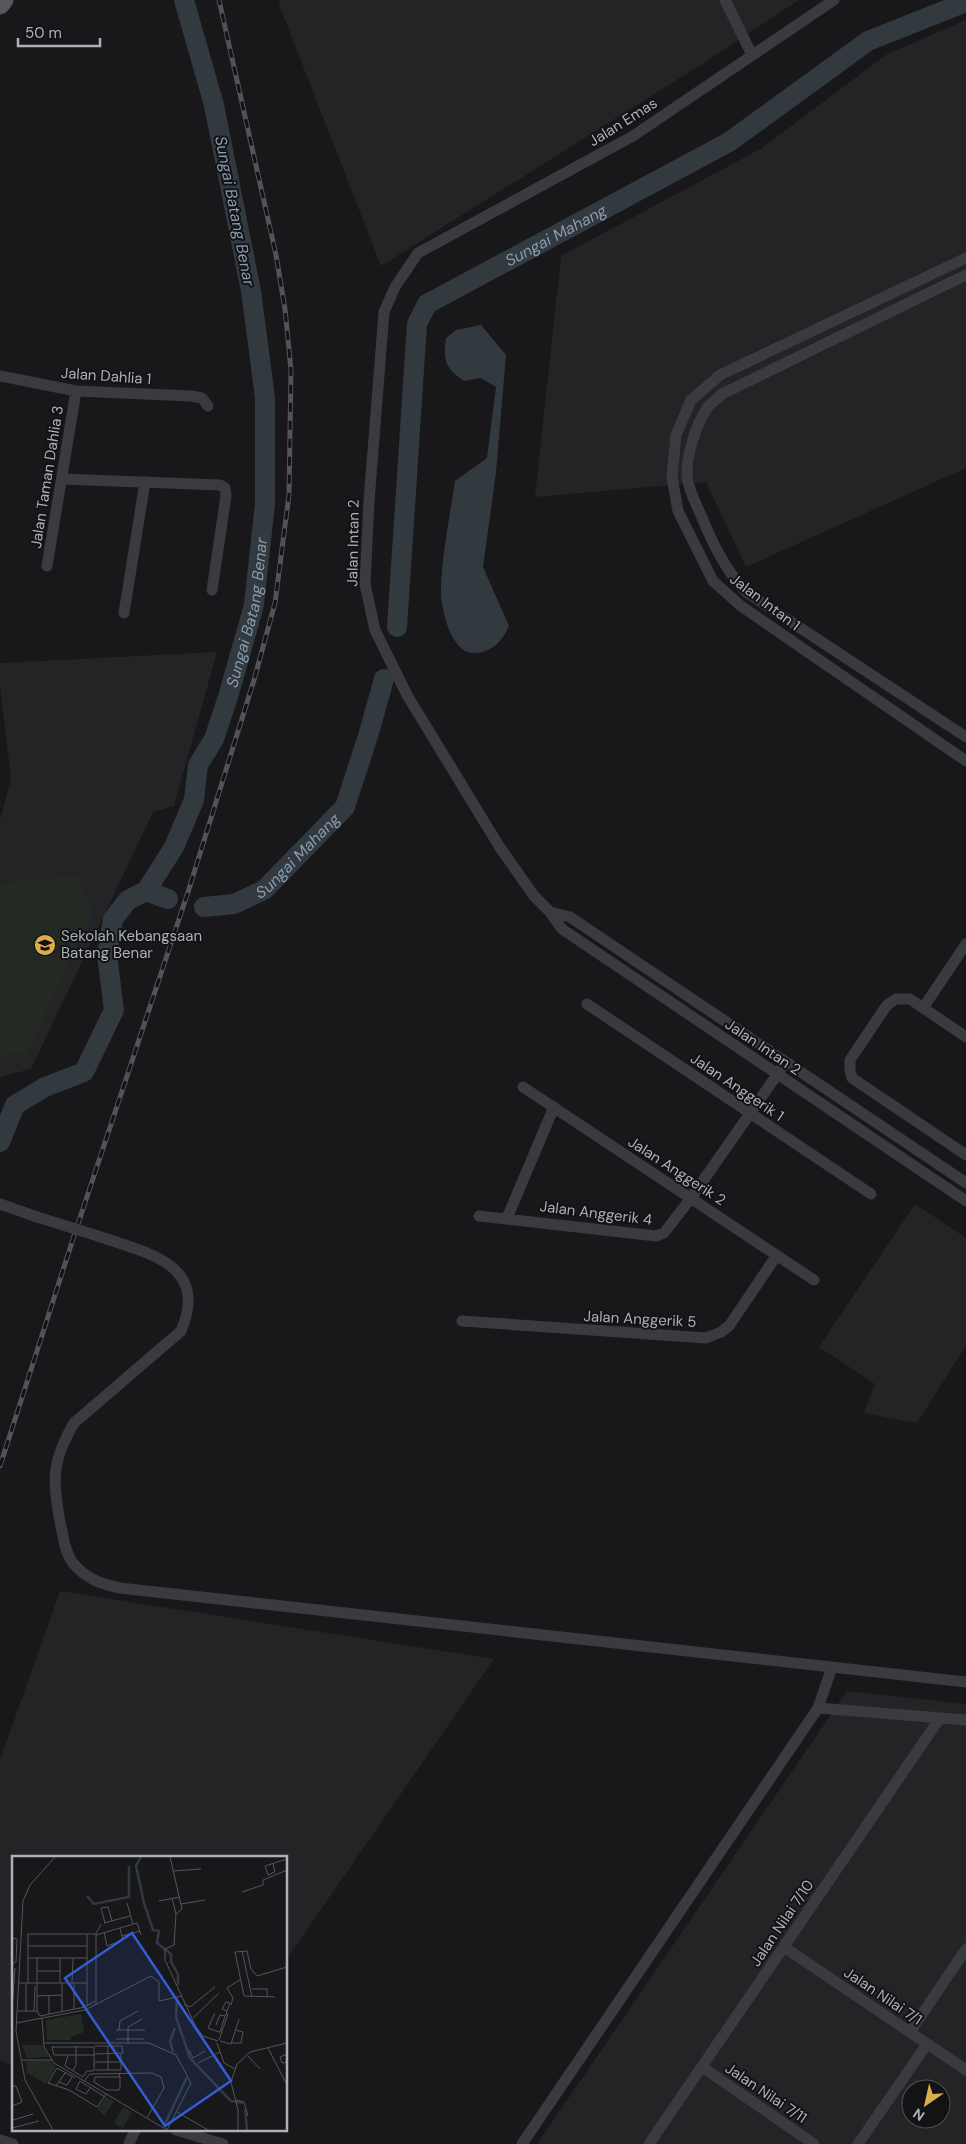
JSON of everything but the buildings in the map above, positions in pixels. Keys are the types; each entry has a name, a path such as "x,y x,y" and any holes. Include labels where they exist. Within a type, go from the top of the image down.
{"main road":[{"path":"0,5 1,0"}],"street":[{"path":"725,0 752,55"},
{"name":"Jalan Emas","path":"418,253 633,136 834,0"},
{"name":"Jalan Intan 2","path":"418,253 395,287 384,312 369,501 365,584 375,630 407,695 499,846 534,896 550,912 562,929 966,1201"},
{"name":"Jalan Intan 1","path":"966,258 720,376 691,400 676,435 672,477 678,511 713,581 741,606 966,761"},
{"name":"Jalan Intan 1","path":"966,275 722,394 708,406 687,461 687,479 717,554 732,577 746,592 966,737"},
{"name":"Jalan Dahlia 1","path":"0,376 76,391 191,396 202,398 208,406"},
{"name":"Jalan Taman Dahlia 3","path":"47,566 76,391"},
{"path":"62,479 220,485 225,488 226,496 212,590"},
{"path":"124,613 145,482"},
{"name":"Jalan Intan 2","path":"550,912 570,917 966,1183"},
{"path":"923,1008 966,944"},
{"path":"966,1038 910,999 896,998 887,1005 850,1060 850,1070 852,1078 966,1155"},
{"name":"Jalan Anggerik 1","path":"586,1004 870,1194"},
{"name":"Jalan Anggerik 4","path":"479,1216 656,1236 664,1233 691,1198 786,1062"},
{"name":"Jalan Anggerik 2","path":"523,1087 814,1280"},
{"path":"507,1218 554,1107"},
{"path":"0,1204 98,1236 169,1263 182,1277 189,1299 187,1317 181,1331 74,1423 65,1439 56,1466 54,1489 66,1550 73,1563 98,1583 120,1588 966,1682"},
{"name":"Jalan Anggerik 5","path":"462,1322 706,1338 721,1332 729,1326 777,1256"},
{"path":"522,2144 818,1708 832,1667"},
{"path":"818,1708 966,1720"},
{"name":"Jalan Nilai 7/10","path":"649,2144 940,1718"},
{"name":"Jalan Nilai 7/1","path":"784,1947 966,2070"},
{"path":"910,2032 966,1949"},
{"path":"858,2144 927,2044"},
{"name":"Jalan Nilai 7/11","path":"702,2067 814,2144"},
{"path":"129,2144 134,2132"},
{"path":"183,2132 223,2144"},
{"path":"0,2140 13,2144"}],"shaded area":[{"path":"279,0 799,0 699,66 381,266 280,7"},
{"path":"966,20 966,468 746,567 706,482 535,497 561,256 762,148 886,55"},
{"path":"481,325 506,355 496,472 483,567 509,626 496,645 475,653 467,652 453,638 445,617 441,596 442,575 455,481 487,458 496,387 481,378 464,381 449,367 445,358 445,352 446,338 456,330"},
{"name":"Sekolah Kebangsaan Batang Benar","path":"217,652 174,806 153,812 31,1069 0,1077 0,820 11,779 0,686 0,663"},
{"path":"76,876 93,910 27,1053 0,1055 0,893 3,883"},
{"path":"915,1204 966,1238 966,1346 917,1423 864,1413 875,1384 819,1347"},
{"path":"60,1591 494,1659 288,1957 288,1856 12,1856 12,2064 0,2061 0,1760"},
{"path":"847,1691 966,1704 966,2144 537,2144"}],"waterway":[{"name":"Sungai Batang Benar","path":"0,1142 15,1105 45,1087 84,1072 114,1010 107,955 113,919 128,900 146,891 174,847 194,800 198,765 214,739 254,605 265,503 265,398 251,291 214,105 184,0"},
{"name":"Sungai Mahang","path":"397,627 417,324 427,304 729,142 868,41 966,2"},
{"name":"Sungai Mahang","path":"204,907 234,904 264,890 345,807 384,679"},
{"name":"Sungai Mahang","path":"146,891 168,899"}],"railway":[{"path":"0,1466 188,892 254,680 275,603 289,495 291,370 285,309 276,255 219,0"}],"place":[{"name":"Sekolah Kebangsaan Batang Benar","path":"45,945"}]}
